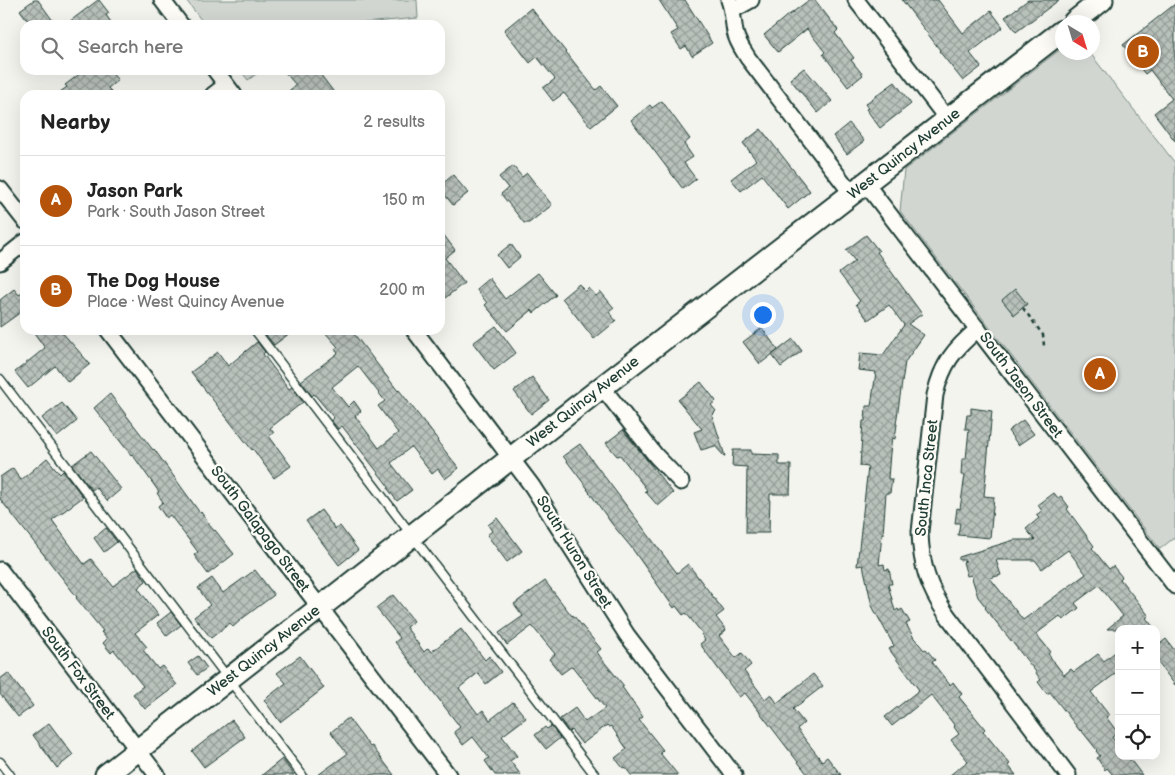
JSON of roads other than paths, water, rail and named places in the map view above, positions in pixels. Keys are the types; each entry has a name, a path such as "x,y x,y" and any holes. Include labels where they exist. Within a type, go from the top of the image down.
{"street":[{"path":"162,0 177,20"},
{"path":"731,5 751,0"},
{"path":"856,0 948,120"},
{"path":"1083,15 1100,1"},
{"name":"South Jason Street","path":"731,5 736,34 748,58 978,329 1175,586"},
{"name":"West Quincy Avenue","path":"106,775 602,387 1055,36"},
{"path":"219,75 230,90"},
{"path":"0,188 20,214"},
{"path":"0,262 20,246"},
{"name":"South Inca Street","path":"978,329 953,352 938,383 935,395 920,532 923,563 934,595 947,615 1068,775"},
{"name":"South Galapago Street","path":"112,335 448,775"},
{"name":"South Huron Street","path":"418,335 512,458 548,510 627,635 734,775"},
{"path":"602,387 656,456 681,482"},
{"name":"South Fox Street","path":"0,570 157,775"}],"lane":[{"path":"259,335 595,775"},
{"path":"0,379 302,775"},
{"path":"0,762 10,775"}],"place":[{"name":"The Dog House","path":"1143,52"},
{"name":"Jason Park","path":"1100,374"}]}
